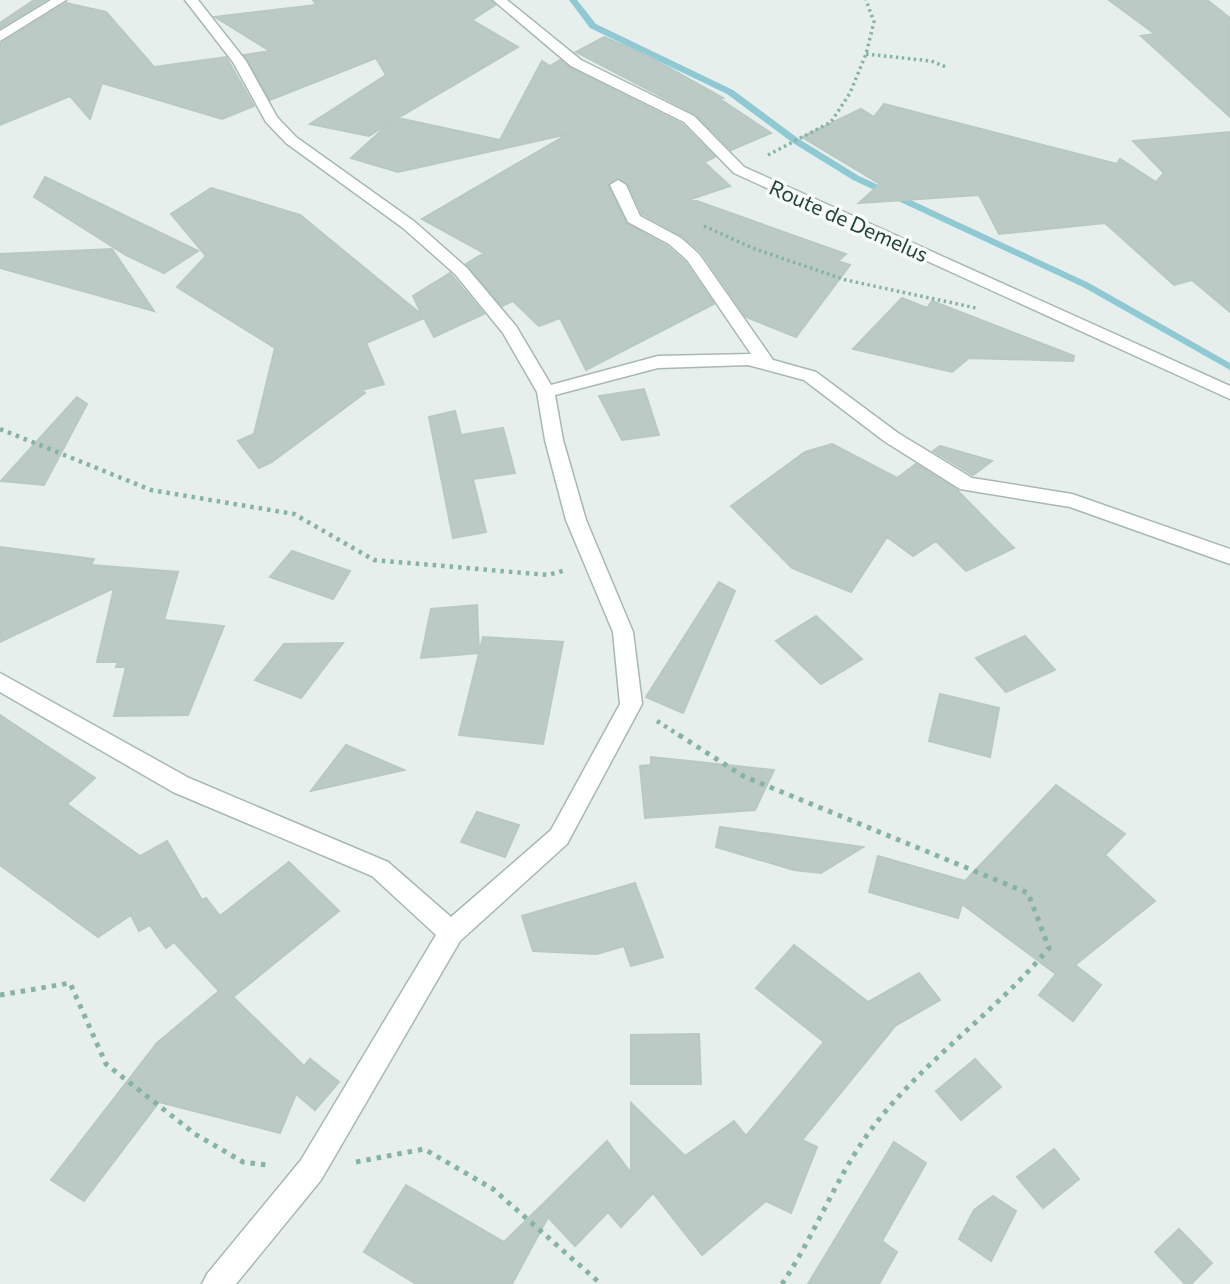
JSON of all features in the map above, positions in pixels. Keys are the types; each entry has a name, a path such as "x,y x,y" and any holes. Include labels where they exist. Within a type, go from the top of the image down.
{"street":[{"path":"0,37 60,0"},
{"path":"191,0 239,61 271,119 291,140 409,225 461,271 510,330 546,391 554,440 576,520 623,632 631,704 559,837 451,933 311,1170 217,1284"},
{"name":"Route de Demelus","path":"499,0 576,63 689,119 739,170 1230,393"},
{"path":"618,185 634,219 675,241 692,257 767,364"},
{"path":"546,391 658,362 748,359 810,376 891,438 967,484 1072,502 1230,557"},
{"path":"0,682 181,785 380,869 451,933"}],"path":[{"path":"739,170 831,122 850,93 866,54 874,22 866,0"},
{"path":"866,54 931,61 946,67"},
{"path":"696,223 755,249 846,280 968,309 1032,302"},
{"path":"0,429 151,490 294,514 374,561 548,575 594,561"},
{"path":"631,704 743,776 1028,893 1049,948 1025,979 923,1072 870,1132 782,1284"}],"building":[{"path":"34,0 46,0 0,28 0,23"},
{"path":"313,0 490,0 495,5 472,20 518,47 398,118 500,140 542,61 550,66 560,60 570,68 682,124 715,157 704,162 730,186 691,199 846,254 838,261 850,265 796,337 746,317 701,252 682,236 642,214 628,184 617,178 608,186 626,223 667,246 685,262 714,304 586,370 560,318 539,326 513,301 502,306 466,264 484,253 422,219 568,134 398,172 351,158 391,122 369,136 310,124 386,75 376,58 270,100 244,55 270,51 215,17 316,5"},
{"path":"1109,0 1207,0 1230,18 1230,117 1141,36 1155,34"},
{"path":"66,3 106,12 154,67 226,57 254,106 222,119 102,83 90,119 70,96 0,125 0,44"},
{"path":"604,37 646,55 723,98 720,99 771,133 731,150 695,114 576,52"},
{"path":"884,104 1117,164 1120,159 1156,182 1164,173 1133,141 1230,132 1230,312 1192,280 1174,285 1105,223 999,234 979,195 859,203 880,184 802,137 861,109 874,117"},
{"path":"45,177 198,251 164,273 126,255 34,197"},
{"path":"211,188 300,215 422,315 413,296 450,273 484,314 434,337 424,318 366,343 384,384 362,390 365,393 272,462 259,468 238,441 254,434 275,348 177,287 206,256 171,214"},
{"path":"112,249 154,311 0,268 0,254"},
{"path":"902,298 927,308 932,301 1074,356 1073,361 969,358 952,372 853,349"},
{"path":"644,389 659,435 622,440 599,396"},
{"path":"77,397 87,404 44,485 1,481"},
{"path":"455,411 461,435 503,428 515,473 473,479 486,532 453,538 429,417"},
{"path":"832,444 897,478 916,464 957,490 1014,548 966,571 936,541 913,556 887,537 851,592 792,568 731,506 805,452"},
{"path":"940,446 992,461 973,475 933,451"},
{"path":"0,547 94,559 91,565 178,572 164,620 224,626 188,715 114,716 126,667 116,667 118,662 97,662 114,588 0,642"},
{"path":"292,551 350,571 333,599 270,577"},
{"path":"719,582 735,591 683,713 646,697"},
{"path":"477,605 479,653 421,658 431,609"},
{"path":"816,616 862,659 821,684 776,641"},
{"path":"1025,636 1055,670 1006,692 976,658"},
{"path":"483,637 563,642 543,744 459,735"},
{"path":"343,643 301,698 255,680 284,644"},
{"path":"940,694 999,708 990,757 929,741"},
{"path":"0,715 95,778 67,804 140,856 167,841 202,900 206,898 220,916 289,862 339,911 233,997 304,1066 310,1059 339,1082 315,1110 296,1094 280,1133 159,1102 84,1201 51,1180 157,1043 219,991 174,942 166,948 150,925 139,931 131,915 98,937 0,865"},
{"path":"346,745 404,770 311,791"},
{"path":"651,757 774,770 755,810 645,818 640,766 651,765"},
{"path":"1056,785 1125,834 1105,855 1155,901 1075,965 1101,985 1073,1021 1039,995 1056,974 962,904 958,918 869,892 878,856 965,881"},
{"path":"477,812 519,825 505,857 461,842"},
{"path":"720,827 863,847 821,873 794,870 716,847"},
{"path":"635,883 663,957 631,966 624,946 597,954 533,951 522,916"},
{"path":"794,945 868,1002 919,973 940,1000 895,1026 802,1140 817,1147 791,1213 766,1201 702,1255 653,1193 621,1227 608,1212 575,1246 548,1217 512,1284 416,1284 364,1252 406,1185 504,1242 607,1141 631,1173 631,1103 685,1156 734,1121 746,1136 824,1042 756,988"},
{"path":"699,1034 701,1084 631,1084 631,1035"},
{"path":"975,1059 1001,1087 961,1120 936,1091"},
{"path":"894,1142 926,1163 882,1241 897,1252 879,1284 808,1284"},
{"path":"1054,1149 1079,1179 1043,1208 1017,1177"},
{"path":"993,1196 1016,1211 991,1261 959,1239 974,1210"},
{"path":"1179,1229 1212,1263 1191,1284 1185,1284 1155,1252"}],"waterway":[{"path":"573,0 593,26 730,92 796,141 856,178 1086,285 1230,367"}]}
